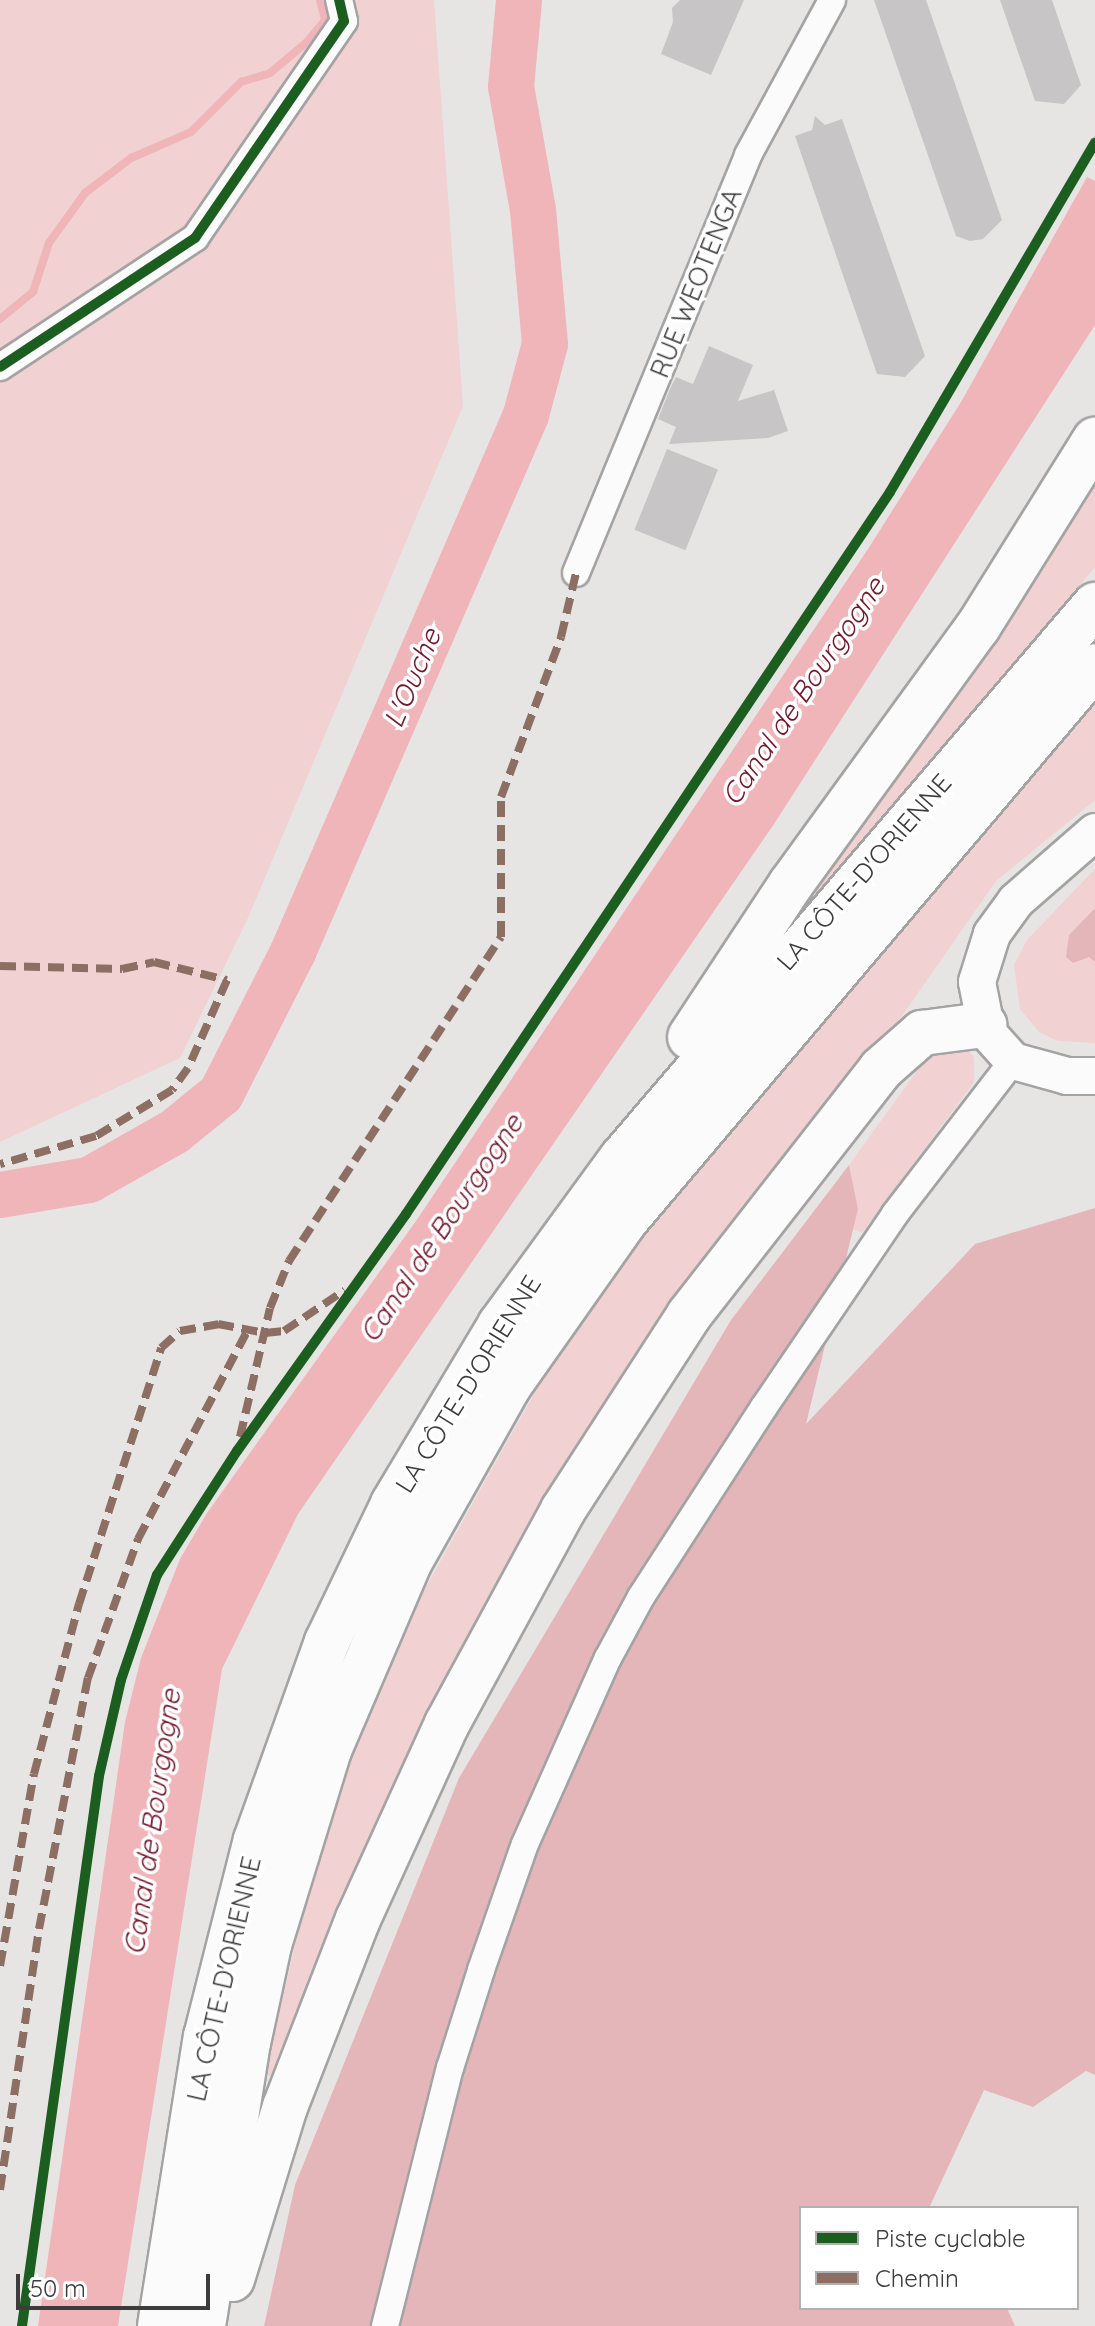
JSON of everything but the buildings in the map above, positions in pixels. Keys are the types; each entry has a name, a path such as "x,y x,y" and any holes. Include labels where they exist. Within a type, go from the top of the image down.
{"highway":[{"path":"500,1325 791,884 978,627 1095,440"},
{"name":"LA CÔTE-D'ORIENNE","path":"160,2326 206,2037 248,1868 288,1743 327,1642 393,1504 500,1325 622,1158 716,1042 1095,605"},
{"name":"LA CÔTE-D'ORIENNE","path":"203,2326 248,2043 269,1945 329,1750 409,1563 508,1387 625,1221 1095,666"},
{"path":"221,2326 285,2107 358,1919 447,1724 563,1510 689,1315 881,1069 922,1033 984,1025"}],"main road":[{"path":"1095,832 1016,901 992,934 978,971 984,1025 1013,1061 1067,1076 1095,1076"}],"street":[{"path":"0,367 195,238 344,21 339,0"},
{"name":"RUE WEOTENGA","path":"576,573 748,155 832,0"},
{"path":"385,2326 450,2068 481,1970 525,1844 608,1658 679,1537 869,1252 1013,1061"}],"shaded area":[{"path":"0,0 434,0 463,406 248,918 180,1058 0,1142"},
{"path":"1095,473 1095,567 816,894 810,892 978,664"},
{"path":"1095,700 1095,800 996,881 895,1026 758,1199 279,2075 264,2076 325,1820 393,1646 576,1319 690,1173"},
{"path":"1095,869 1095,908 1069,935 1095,962 1095,1043 1058,1041 1039,1032 1020,1009 1014,965 1027,940"},
{"path":"1095,908 1095,962 1089,957 1073,963 1066,957 1069,935"},
{"path":"963,1041 974,1058 974,1082 862,1233 853,1229 858,1209 849,1165 935,1046"},
{"path":"849,1165 858,1209 806,1424 975,1244 1095,1208 1095,2075 1086,2071 1033,2107 984,2090 930,2206 799,2206 799,2310 1008,2310 1015,2326 264,2326 295,2185 459,1778 731,1320"}],"water":[{"name":"Canal de Bourgogne","path":"1087,177 1095,181 1095,325 774,824 298,1514 222,1669 118,2326 38,2326 125,1722 141,1658 180,1559 207,1513 416,1221 868,549 961,402"}],"waterway":[{"path":"0,319 33,292 49,243 85,193 131,158 191,132 241,82 270,73 306,43 325,20 320,0"},
{"name":"L'Ouche","path":"0,1195 89,1180 174,1132 221,1094 293,952 526,415 545,344 533,210 511,87 519,0"}],"marked path":[{"path":"240,1437 270,1308 289,1261 501,937 501,797 561,637 576,573"},
{"path":"0,966 122,969 154,962 227,980 188,1068 172,1090 96,1136 0,1164"},
{"path":"0,1966 34,1774 79,1604 161,1348 180,1331 218,1324 265,1333 284,1331 345,1290"},
{"path":"0,2190 39,1929 88,1678 138,1539 249,1328"}],"cycle path":[{"path":"0,367 195,238 344,21 339,0"},
{"path":"22,2326 99,1776 121,1680 157,1575 237,1451 406,1214 890,492 1095,143"}]}
